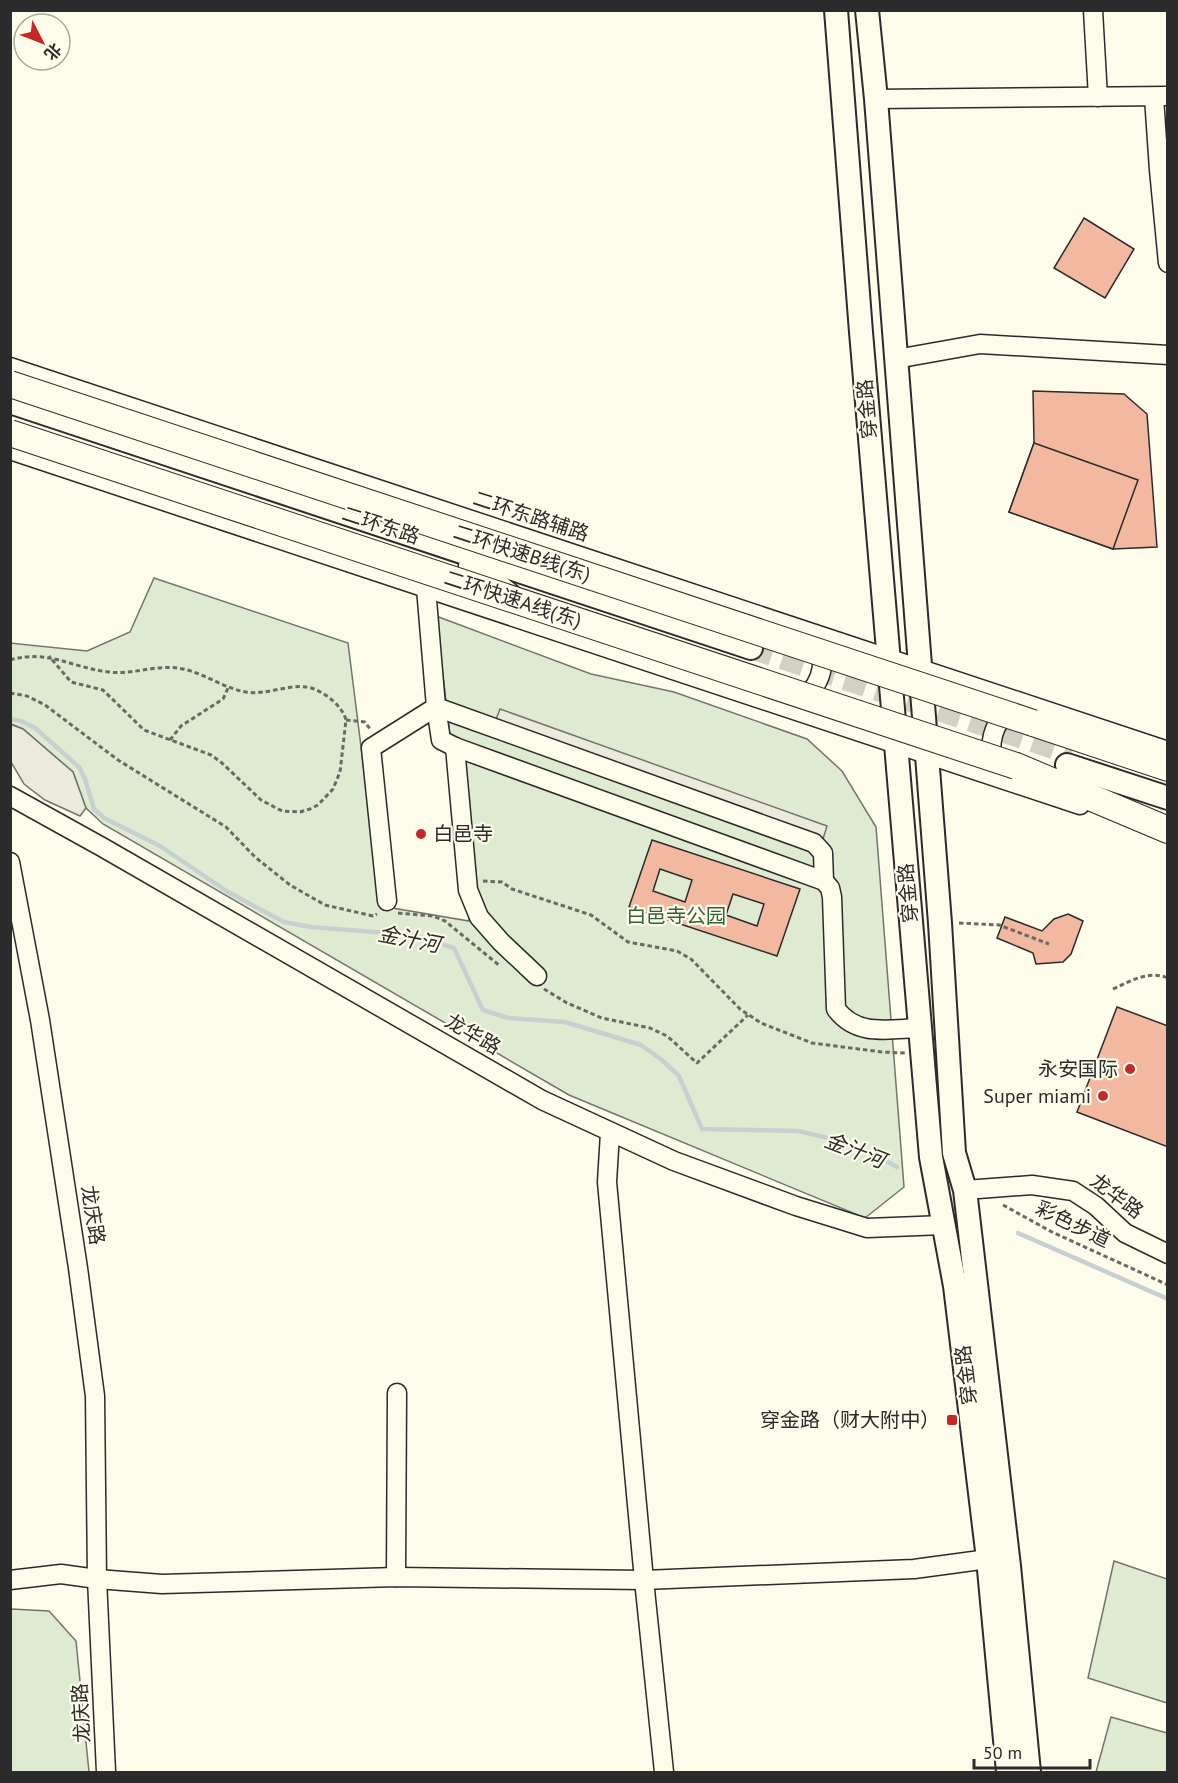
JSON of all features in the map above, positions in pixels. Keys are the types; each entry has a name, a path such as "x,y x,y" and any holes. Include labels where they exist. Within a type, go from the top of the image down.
{"highway":[{"name":"二环快速B线(东)","path":"10,384 1035,715 1167,768"},
{"name":"二环快速A线(东)","path":"10,433 1014,774"},
{"path":"1014,774 1167,817"},
{"path":"1014,774 1167,832"}],"main road":[{"name":"穿金路","path":"836,10 931,1157 955,1286 988,1559 1008,1773"},
{"name":"穿金路","path":"867,10 876,99 940,922 954,1153 965,1190 1009,1566 1029,1773"},
{"name":"二环东路","path":"10,402 470,561"},
{"name":"二环东路","path":"10,414 749,653"},
{"path":"1167,786 1069,760 1167,798"}],"street":[{"path":"1093,10 1098,97"},
{"path":"876,99 1161,97 1159,170 1167,264"},
{"path":"896,359 980,344 1167,355"},
{"name":"二环东路辅路","path":"10,367 888,658 1035,715 1167,751"},
{"path":"10,450 896,744 927,754 1014,774"},
{"path":"470,561 580,562 631,573"},
{"path":"470,561 553,624 604,647"},
{"path":"426,588 441,740 824,881 830,888 832,897 836,1009 844,1019 860,1028 875,1030 920,1028"},
{"path":"772,703 789,705 797,702 810,693 818,681 823,666 821,650 813,638 799,628"},
{"path":"1014,774 999,774 993,761 991,746 994,731 1001,717 1013,708 1020,706 1035,715"},
{"path":"388,909 372,748 436,707"},
{"path":"436,707 814,843 823,853 824,881"},
{"path":"455,747 468,890 479,917 501,942 537,976"},
{"name":"龙华路","path":"10,796 542,1100 610,1133 685,1166 796,1206 867,1228 944,1225"},
{"name":"龙庆路","path":"10,862 42,1031 95,1396 97,1579 106,1773"},
{"path":"610,1133 607,1182 664,1773"},
{"name":"龙华路","path":"965,1190 1032,1185 1073,1191 1096,1206 1125,1233 1167,1254"},
{"path":"396,1577 397,1393"},
{"path":"10,1580 61,1574 162,1584 396,1577 644,1580 914,1569 988,1559"}],"path":[{"path":"10,660 31,655 49,656 107,672 176,667 245,692 254,693 302,687 313,688 336,704 343,711 346,720 338,781 318,805 291,813 273,808 212,755 144,730 104,690 71,682 49,656"},
{"path":"170,740 181,726 223,699 230,686"},
{"path":"10,693 27,696 45,705 118,760 226,827 255,857 290,885 325,905 373,916 388,909 433,916 445,921 507,971"},
{"path":"346,720 365,722 380,743"},
{"path":"467,881 502,882 512,889 591,915 628,942 677,951 691,959 748,1015 761,1023 812,1043 882,1052 922,1053"},
{"path":"940,922 999,925 1049,944"},
{"path":"1113,989 1143,975 1159,975 1167,978"},
{"path":"537,976 540,987 567,1003 602,1018 650,1028 667,1036 697,1063 748,1015"},
{"name":"彩色步道","path":"995,1202 1052,1232 1167,1285"}],"green space":[{"name":"白邑寺公园","path":"154,578 348,643 381,906 469,921 467,880 436,616 591,674 674,692 807,739 842,771 876,827 904,1187 865,1218 569,1095 103,824 86,808 73,772 23,729 11,724 10,643 87,651 130,632"},
{"path":"1114,1561 1167,1579 1167,1703 1088,1678"},
{"path":"11,1609 49,1611 76,1641 89,1772 11,1772"},
{"path":"1111,1717 1167,1733 1167,1772 1096,1772"}],"shaded area":[{"path":"500,709 827,826 823,839 495,722"},
{"path":"10,724 23,729 73,772 86,808 80,816 45,800 24,784 11,762"}],"building":[{"path":"1084,218 1134,249 1105,298 1054,268"},
{"path":"1033,391 1124,394 1147,414 1157,547 1113,549 1009,512 1034,443"},
{"path":"1034,443 1138,480 1113,549 1009,512"},
{"path":"652,840 800,889 777,956 629,907","holes":["660,869 692,880 685,902 653,891","733,894 764,904 757,926 726,915"]},
{"path":"1068,914 1083,921 1071,954 1063,962 1036,964 1033,953 997,938 1005,917 1042,931 1054,919"},
{"name":"永安国际","path":"1117,1007 1168,1026 1168,1147 1077,1112"}],"waterway":[{"name":"金汁河","path":"10,719 21,721 35,728 79,767 94,809 104,818 160,846 228,892 284,922 311,927 412,935 454,948 483,1010 508,1018 565,1022 641,1045 679,1076 702,1129 798,1131 833,1139 879,1157 897,1167"},
{"name":"金汁河","path":"1018,1233 1168,1299"}],"tunnel":[{"path":"751,648 1071,754"}],"place":[{"name":"白邑寺","path":"421,834"},
{"name":"永安国际","path":"1130,1069"},
{"name":"Super miami","path":"1103,1096"},
{"name":"穿金路（财大附中）","path":"952,1420"}]}
